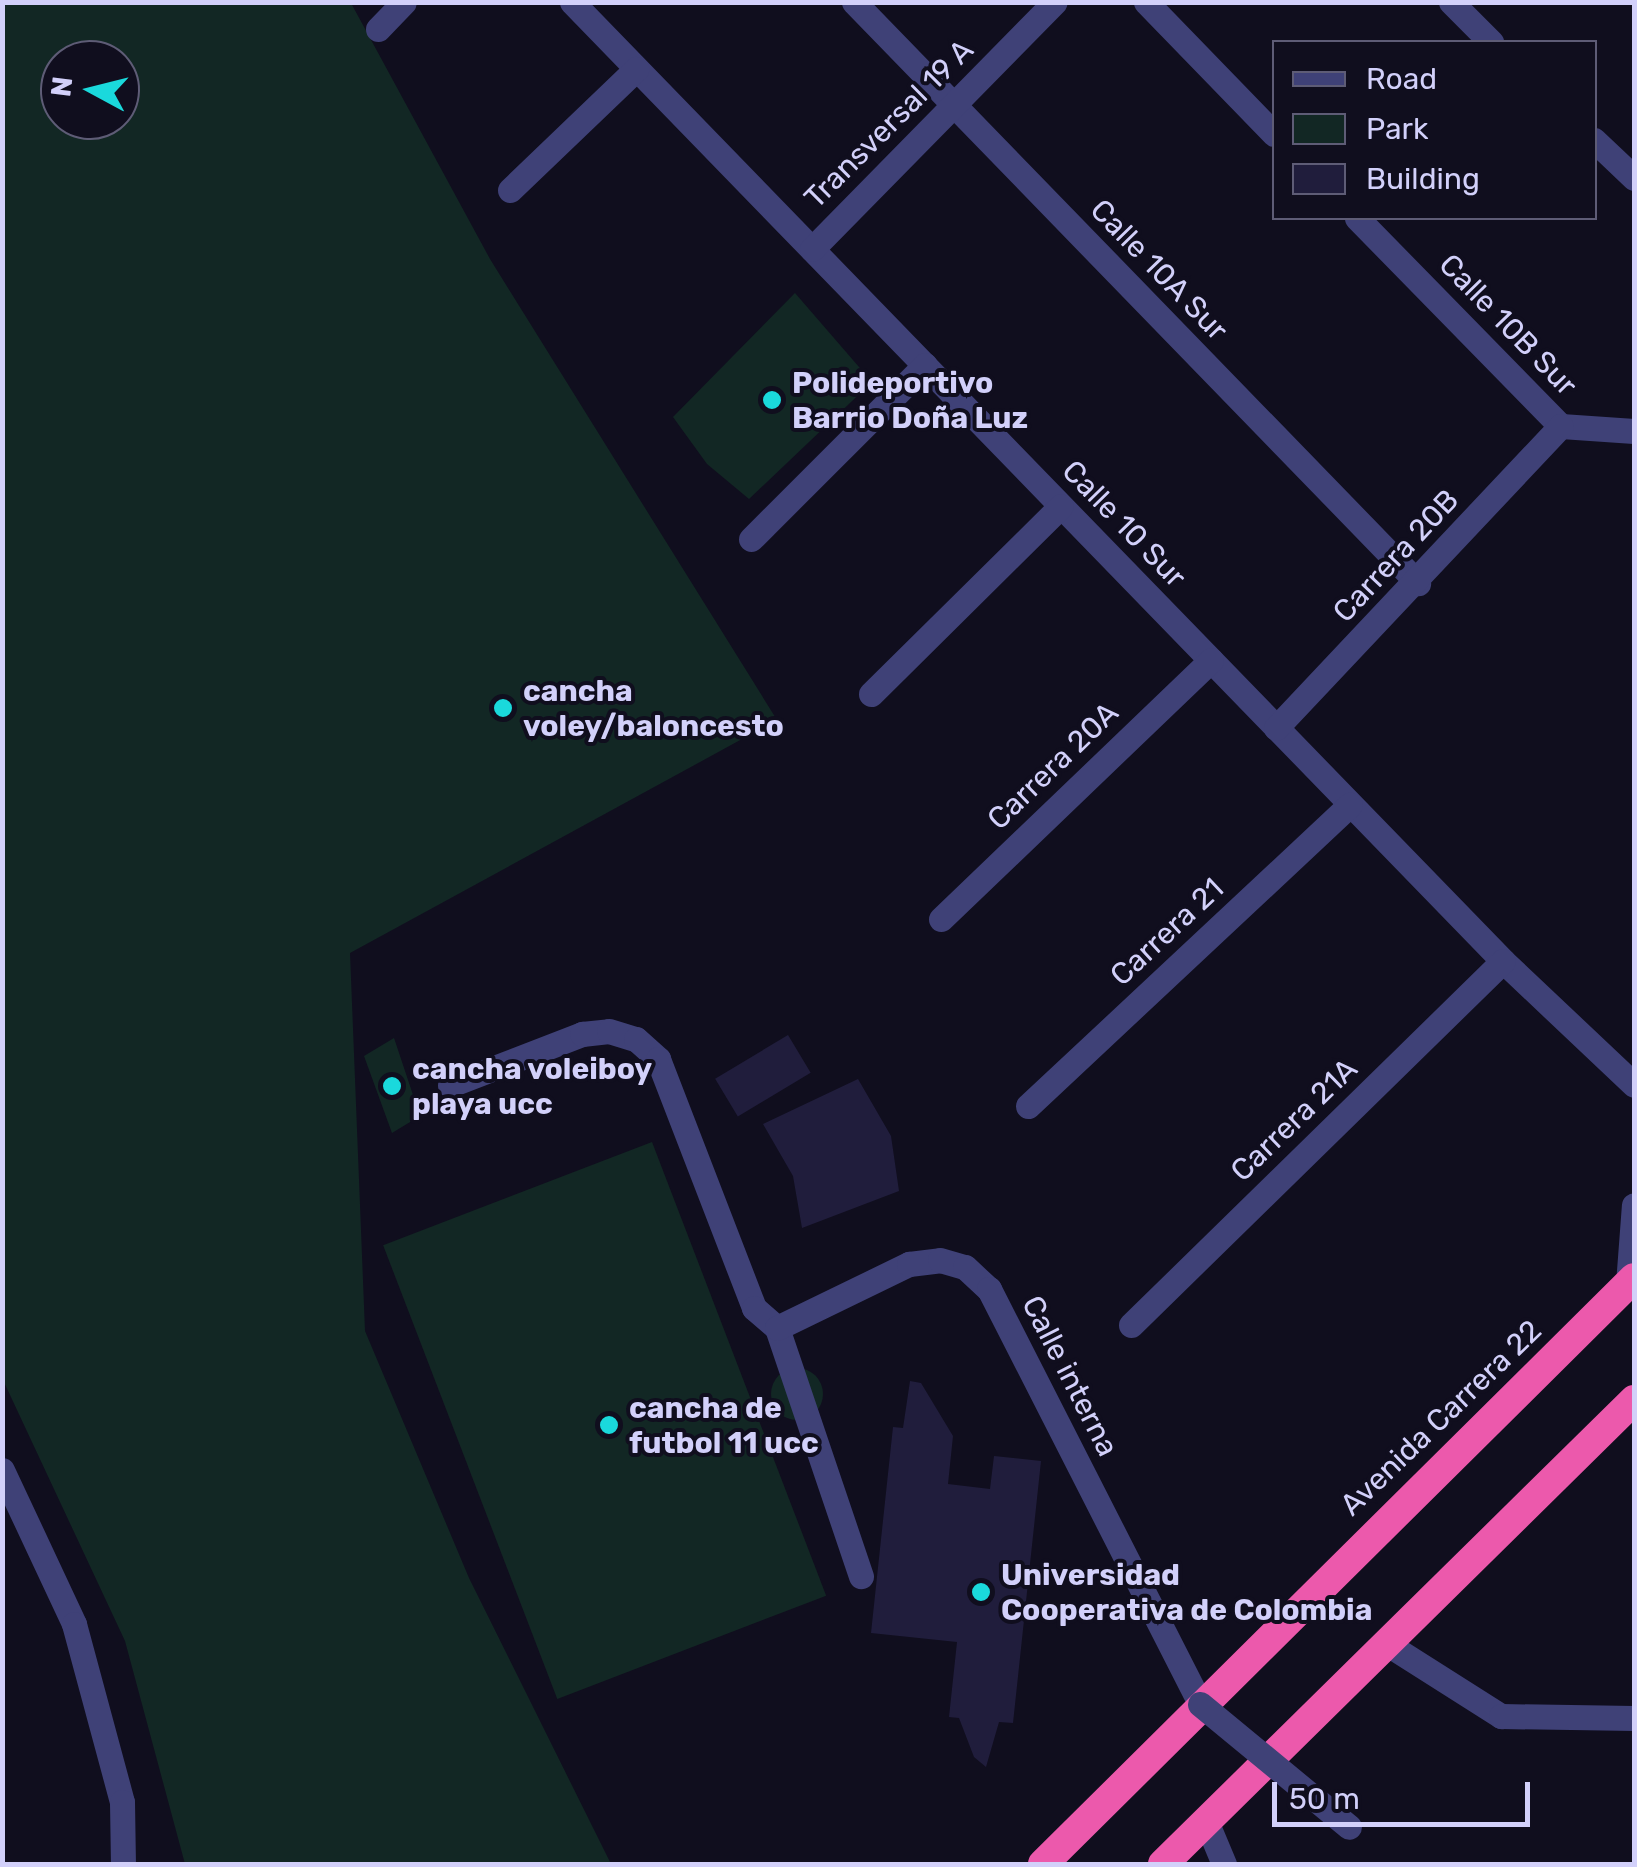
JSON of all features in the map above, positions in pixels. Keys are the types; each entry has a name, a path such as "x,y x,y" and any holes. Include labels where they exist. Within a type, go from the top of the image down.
{"highway":[{"name":"Avenida Carrera 22","path":"1044,1864 1200,1704 1631,1281"},
{"path":"1163,1864 1634,1400"}],"street":[{"path":"378,30 404,2"},
{"name":"Calle 10 Sur","path":"572,2 1502,961 1634,1086"},
{"name":"Calle 10A Sur","path":"854,2 1418,582"},
{"name":"Transversal 19 A","path":"812,249 1055,2"},
{"path":"1146,2 1272,132"},
{"path":"1451,2 1480,24"},
{"path":"510,190 636,68"},
{"path":"1597,143 1634,178"},
{"name":"Calle 10B Sur","path":"1358,220 1562,426 1634,431"},
{"path":"751,538 925,366"},
{"name":"Carrera 20B","path":"1276,728 1562,426"},
{"path":"871,694 1061,506"},
{"name":"Carrera 20A","path":"941,920 1210,660"},
{"name":"Carrera 21","path":"1028,1106 1350,805"},
{"name":"Carrera 21A","path":"1130,1325 1502,961"},
{"path":"450,1086 582,1034 609,1031 636,1038 658,1058 754,1308 777,1328 861,1576"},
{"path":"1631,1281 1634,1205"},
{"name":"Calle interna","path":"777,1328 909,1264 940,1260 964,1266 989,1289 1200,1704"},
{"path":"2,1470 74,1624 122,1802 122,1864"},
{"path":"1389,1644 1500,1716 1634,1718"},
{"path":"1200,1704 1349,1827"},
{"path":"1206,1821 1224,1864"}],"green space":[{"path":"2,3 351,3 490,259 777,720 350,953 365,1331 469,1578 611,1864 185,1864 125,1641 3,1380"},
{"name":"Polideportivo Barrio Doña Luz","path":"795,293 872,382 749,499 707,464 673,417"},
{"name":"cancha voleiboy playa ucc","path":"394,1038 420,1116 392,1133 364,1056"},
{"name":"cancha de futbol 11 ucc","path":"652,1142 826,1596 557,1699 383,1245"},
{"path":"797,1368 816,1375 823,1394 816,1413 797,1420 778,1413 771,1394 778,1375"}],"building":[{"path":"788,1035 811,1073 738,1116 715,1079"},
{"path":"858,1079 891,1136 899,1191 802,1228 793,1176 763,1124"},
{"path":"910,1381 921,1383 953,1436 948,1484 990,1489 994,1456 1041,1461 1013,1723 999,1722 986,1767 974,1757 959,1718 949,1717 957,1642 871,1633 893,1427 903,1428"}],"place":[{"name":"Polideportivo Barrio Doña Luz","path":"772,400"},
{"name":"cancha voley/baloncesto","path":"503,708"},
{"name":"cancha voleiboy playa ucc","path":"392,1086"},
{"name":"cancha de futbol 11 ucc","path":"609,1425"},
{"name":"Universidad Cooperativa de Colombia","path":"981,1592"}]}
